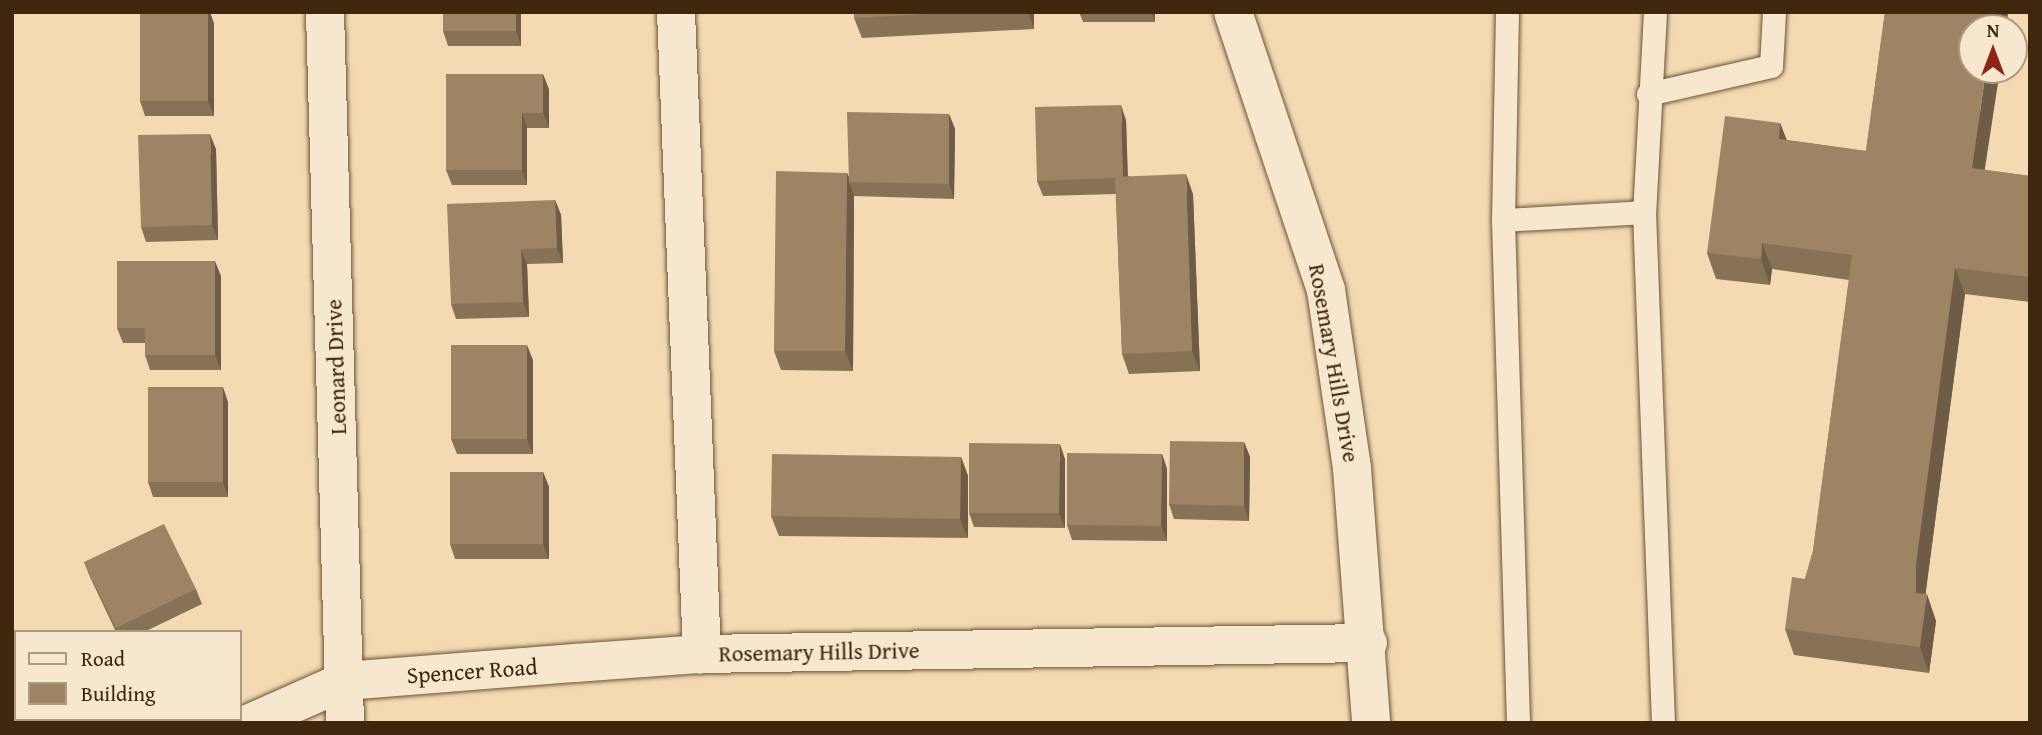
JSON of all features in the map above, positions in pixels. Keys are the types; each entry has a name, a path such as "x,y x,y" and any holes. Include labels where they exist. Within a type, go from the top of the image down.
{"street":[{"name":"Leonard Drive","path":"325,12 345,723"},
{"name":"Rosemary Hills Drive","path":"676,12 702,654 1368,643"},
{"name":"Rosemary Hills Drive","path":"1233,12 1326,290 1368,643 1371,723"},
{"name":"Spencer Road","path":"250,723 345,681 702,654"}],"lane":[{"path":"1507,12 1503,220 1518,723"},
{"path":"1655,12 1648,94 1644,212 1663,723"},
{"path":"1648,94 1771,66 1774,12"},
{"path":"1503,220 1644,212"}],"building":[{"path":"140,12 208,12 208,101 140,101"},
{"path":"443,12 516,12 516,31 443,31"},
{"path":"854,12 962,12 854,18"},
{"path":"1885,12 1995,12 1958,14 1958,84 1984,84 1972,168 2030,176 2030,277 1955,268 1916,564 1916,593 1927,594 1920,647 1785,629 1792,577 1805,579 1813,551 1852,255 1762,243 1761,259 1707,253 1725,116 1780,123 1779,139 1866,151"},
{"path":"446,74 543,74 543,113 522,113 522,170 446,170"},
{"path":"1121,105 1123,177 1037,181 1035,107"},
{"path":"847,112 949,114 949,184 849,182"},
{"path":"210,134 212,225 141,227 138,135"},
{"path":"776,171 847,173 845,351 774,351"},
{"path":"1186,174 1192,351 1122,354 1115,177"},
{"path":"555,200 557,248 521,249 523,302 451,304 447,204"},
{"path":"117,261 215,261 215,355 145,355 145,328 117,328"},
{"path":"451,345 527,345 527,439 451,439"},
{"path":"148,387 223,387 223,482 148,482"},
{"path":"1170,441 1244,442 1244,506 1169,504"},
{"path":"969,443 1060,444 1059,513 969,513"},
{"path":"1067,453 1162,454 1161,526 1067,525"},
{"path":"772,454 961,457 960,519 771,516"},
{"path":"450,472 543,472 543,544 450,544"},
{"path":"164,524 196,589 116,628 84,562"}]}
